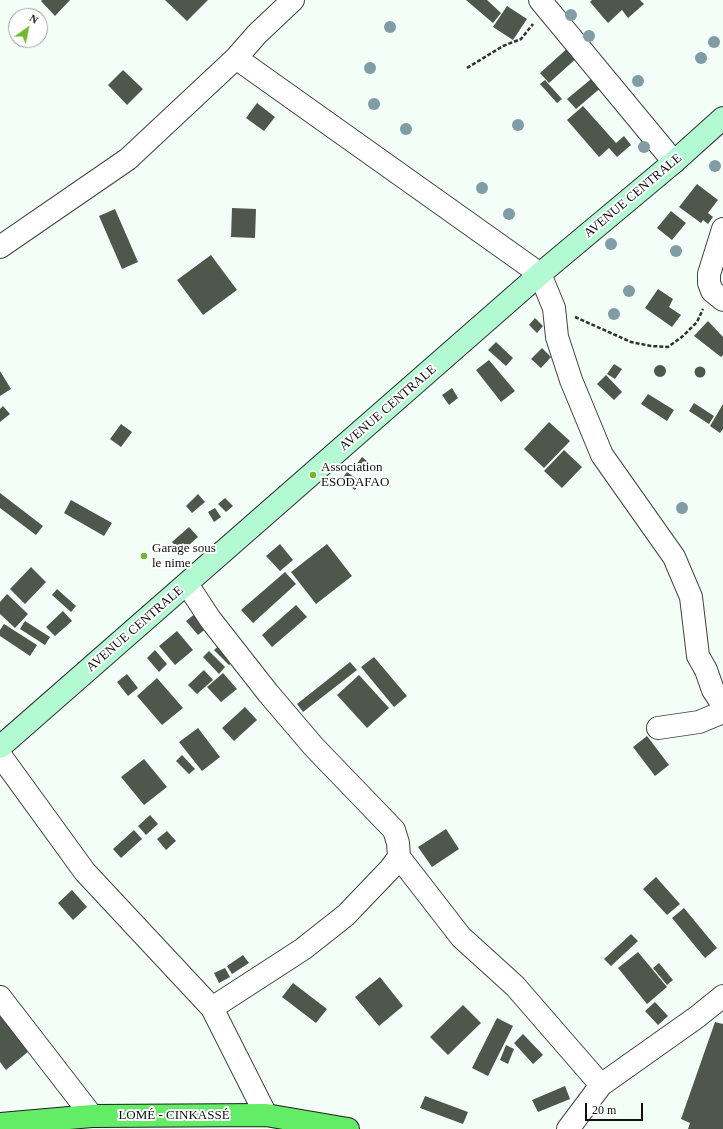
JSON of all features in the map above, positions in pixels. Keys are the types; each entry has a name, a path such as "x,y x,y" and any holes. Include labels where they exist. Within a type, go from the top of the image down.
{"highway":[{"name":"LOMÉ - CINKASSÉ","path":"0,1124 92,1116 266,1116 348,1129"}],"main road":[{"name":"AVENUE CENTRALE","path":"0,747 540,274 674,162 723,118"}],"street":[{"path":"0,247 128,159 236,58 257,34 293,0"},
{"path":"543,3 674,162"},
{"path":"236,58 540,274 554,308 557,337 570,380 602,455 674,557 691,597 698,656 706,670 712,690 723,705"},
{"path":"718,295 709,283 709,274 723,229"},
{"path":"187,584 210,619 268,693 314,747 394,830 398,843 399,857 461,937 515,986 600,1085"},
{"path":"658,728 699,722 723,712"},
{"path":"0,756 85,872 212,1008 266,1116"},
{"path":"212,1008 303,949 346,915 390,869 399,857"},
{"path":"0,996 92,1116"},
{"path":"568,1129 600,1085 697,1017 723,996"}],"path":[{"path":"467,68 504,46 521,39 543,3"},
{"path":"554,308 631,342 651,346 668,346 683,336 718,295"}],"building":[{"path":"42,0 70,0 55,16 41,1"},
{"path":"165,0 208,0 187,21"},
{"path":"466,0 487,0 501,13 493,23"},
{"path":"592,0 640,0 644,4 628,18 622,10 608,23 590,2"},
{"path":"507,6 527,19 513,40 493,27"},
{"path":"570,46 579,56 549,83 540,73"},
{"path":"123,70 143,89 127,105 108,85"},
{"path":"596,75 604,85 576,109 567,99"},
{"path":"545,80 562,99 557,103 540,84"},
{"path":"257,103 275,117 264,131 246,118"},
{"path":"583,106 616,143 624,136 631,145 617,157 609,148 599,157 567,120"},
{"path":"697,184 718,200 708,213 713,217 708,224 703,220 701,223 679,207"},
{"path":"232,208 256,209 255,238 231,237"},
{"path":"115,209 138,262 122,269 99,216"},
{"path":"671,211 686,223 672,240 657,228"},
{"path":"211,255 237,290 203,315 177,280"},
{"path":"658,289 673,299 669,307 681,315 672,327 645,308"},
{"path":"535,318 543,326 537,333 529,325"},
{"path":"708,321 723,337 723,355 721,357 694,336"},
{"path":"496,342 513,358 506,366 488,350"},
{"path":"542,348 551,357 541,368 531,359"},
{"path":"489,360 515,391 501,402 476,370"},
{"path":"614,364 622,369 615,379 607,374"},
{"path":"658,365 662,365 666,371 662,377 658,377 654,373 654,369"},
{"path":"700,366 704,368 706,372 704,376 700,378 696,376 694,372 696,368"},
{"path":"0,371 11,389 0,396"},
{"path":"606,375 622,392 614,400 597,384"},
{"path":"452,388 458,398 449,405 442,395"},
{"path":"648,394 674,410 667,421 641,404"},
{"path":"694,403 714,416 709,424 689,411"},
{"path":"723,404 723,429 720,433 710,426"},
{"path":"3,406 10,414 0,422 0,409"},
{"path":"549,422 570,441 544,468 524,449"},
{"path":"121,424 132,432 121,447 110,439"},
{"path":"564,450 582,467 562,488 544,471"},
{"path":"362,457 373,466 367,473 356,465"},
{"path":"347,472 361,482 355,490 341,480"},
{"path":"0,493 43,526 36,535 0,508"},
{"path":"198,494 205,502 192,513 186,506"},
{"path":"225,498 233,506 226,512 218,504"},
{"path":"71,500 112,523 104,536 64,513"},
{"path":"215,508 221,517 214,522 208,512"},
{"path":"189,527 198,537 181,552 172,542"},
{"path":"280,544 293,560 280,571 266,556"},
{"path":"327,544 352,576 316,604 291,572"},
{"path":"31,567 46,582 25,604 10,589"},
{"path":"285,572 296,584 253,623 241,610"},
{"path":"57,589 76,606 71,612 52,595"},
{"path":"7,594 28,614 15,628 0,614 0,602"},
{"path":"296,605 307,617 272,647 262,635"},
{"path":"63,611 72,621 55,636 46,627"},
{"path":"196,613 208,627 198,635 186,621"},
{"path":"25,621 50,637 45,645 20,629"},
{"path":"4,624 37,645 30,656 0,636 0,630"},
{"path":"177,631 193,650 175,665 159,646"},
{"path":"222,643 236,659 229,665 214,650"},
{"path":"155,650 167,664 159,672 147,658"},
{"path":"209,651 225,667 219,674 203,657"},
{"path":"374,657 407,696 394,707 361,667"},
{"path":"350,662 357,670 303,712 297,704"},
{"path":"204,670 213,680 197,694 188,685"},
{"path":"223,673 237,689 221,702 207,687"},
{"path":"127,674 138,688 128,696 117,682"},
{"path":"359,675 389,708 367,728 337,695"},
{"path":"157,678 183,708 162,725 137,696"},
{"path":"245,707 257,720 234,741 222,728"},
{"path":"198,728 220,757 202,771 179,742"},
{"path":"647,736 669,765 655,776 633,747"},
{"path":"182,755 195,769 189,774 176,761"},
{"path":"144,759 167,787 144,805 121,777"},
{"path":"150,815 158,824 146,835 138,826"},
{"path":"446,829 459,849 432,867 418,847"},
{"path":"134,830 142,839 121,858 113,849"},
{"path":"167,831 176,841 166,850 157,839"},
{"path":"656,877 680,904 667,915 643,889"},
{"path":"72,890 87,907 73,920 58,903"},
{"path":"684,908 717,948 705,958 672,918"},
{"path":"631,934 638,941 611,966 604,959"},
{"path":"638,952 667,987 647,1004 618,968"},
{"path":"243,955 249,963 232,974 227,966"},
{"path":"659,963 673,980 667,985 653,968"},
{"path":"225,968 230,977 219,983 214,973"},
{"path":"380,977 403,1006 379,1026 355,997"},
{"path":"293,983 327,1009 316,1023 282,997"},
{"path":"655,1002 668,1016 658,1025 645,1011"},
{"path":"463,1005 481,1023 448,1055 430,1037"},
{"path":"0,1016 29,1051 6,1070 0,1062"},
{"path":"497,1018 513,1026 488,1076 472,1068"},
{"path":"715,1022 723,1024 723,1129 688,1129 690,1123 681,1119"},
{"path":"523,1034 543,1055 533,1064 514,1043"},
{"path":"506,1045 514,1049 508,1064 500,1060"},
{"path":"565,1086 570,1099 538,1112 532,1100"},
{"path":"425,1096 468,1112 463,1124 420,1108"}],"place":[{"name":"Association ESODAFAO","path":"313,475"},
{"name":"Garage sous le nime","path":"144,556"}]}
